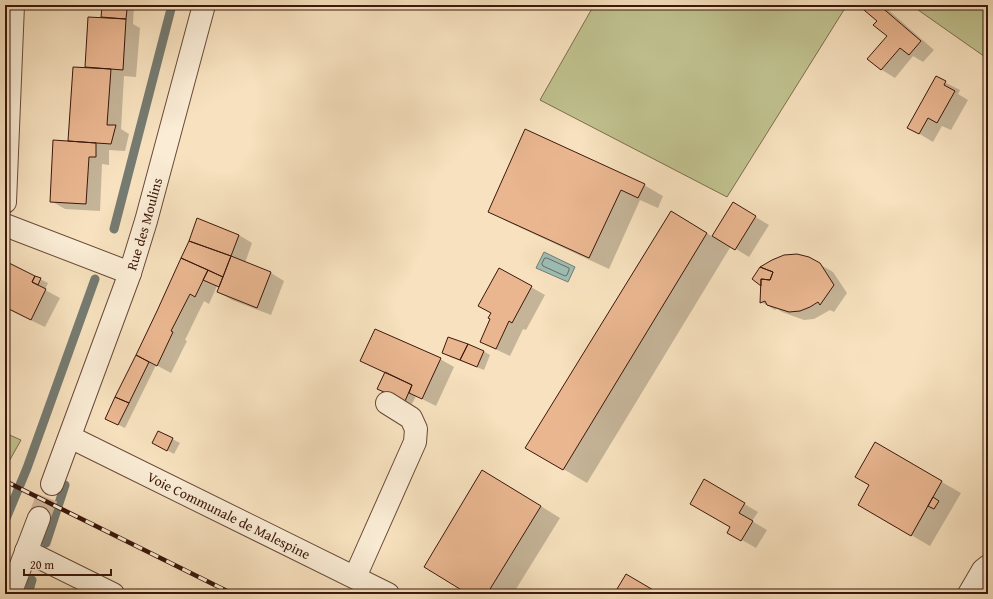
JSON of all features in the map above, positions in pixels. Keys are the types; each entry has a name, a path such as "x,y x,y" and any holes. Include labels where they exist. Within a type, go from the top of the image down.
{"street":[{"path":"5,202 14,5"},
{"name":"Rue des Moulins","path":"52,484 130,273 146,221 204,5"},
{"path":"5,225 130,273"},
{"path":"355,577 415,442 416,429 411,418 387,404"},
{"name":"Voie Communale de Malespine","path":"70,437 388,594"},
{"path":"10,594 39,518"},
{"path":"26,551 113,594"},
{"path":"969,594 983,570 988,566"}],"green space":[{"path":"594,5 847,5 727,197 540,100"},
{"path":"911,5 988,5 988,59"},
{"path":"5,433 21,440 7,465 5,464"}],"water":[{"path":"544,252 575,267 568,282 536,268"}],"building":[{"path":"102,5 127,5 127,9 102,7"},
{"path":"869,5 879,5 921,41 909,55 900,48 881,70 867,59 887,36 873,25 877,21 864,10"},
{"path":"102,7 127,9 126,19 101,17"},
{"path":"88,17 126,19 123,70 85,67"},
{"path":"73,67 111,69 107,125 116,125 111,144 68,141"},
{"path":"936,76 946,81 944,85 955,91 937,123 928,118 919,134 907,128"},
{"path":"525,129 645,184 638,198 621,190 589,258 488,212"},
{"path":"53,140 96,143 96,157 89,157 86,204 50,202"},
{"path":"733,202 756,216 735,250 712,236"},
{"path":"671,211 707,233 563,470 525,448"},
{"path":"197,218 239,235 231,256 189,241"},
{"path":"189,241 231,256 223,277 181,258"},
{"path":"797,254 809,257 820,263 834,285 820,305 818,302 800,311 789,312 767,305 765,301 760,303 761,279 770,280 773,272 760,267 784,255"},
{"path":"231,256 271,272 257,308 217,292"},
{"path":"181,258 208,270 195,297 190,294 171,331 173,332 157,366 136,355"},
{"path":"5,261 35,276 32,282 46,289 31,320 5,307"},
{"path":"760,267 773,272 770,280 761,279 761,286 752,279"},
{"path":"499,268 532,286 512,323 509,321 496,349 480,342 491,313 478,306"},
{"path":"208,270 223,277 219,287 203,280"},
{"path":"35,276 41,278 38,285 32,282"},
{"path":"375,329 441,358 422,399 409,393 412,385 360,361"},
{"path":"448,337 468,344 460,360 442,353"},
{"path":"468,344 484,351 477,367 460,360"},
{"path":"136,355 149,362 129,403 115,397"},
{"path":"385,372 412,385 405,401 377,389"},
{"path":"115,397 129,403 118,425 105,419"},
{"path":"158,431 173,438 167,451 152,443"},
{"path":"875,442 942,481 911,536 858,505 869,485 855,477"},
{"path":"482,470 541,506 487,594 468,594 424,567"},
{"path":"704,479 745,503 739,513 753,521 741,541 727,533 730,527 690,504"},
{"path":"933,497 939,501 934,509 928,506"},
{"path":"626,574 660,594 614,594"}],"waterway":[{"path":"114,229 172,5"},
{"path":"5,521 27,468 95,279"},
{"path":"46,543 65,485"},
{"path":"28,594 32,580"}],"tunnel":[{"path":"39,518 52,484"}],"railway":[{"path":"5,481 233,594"}]}
